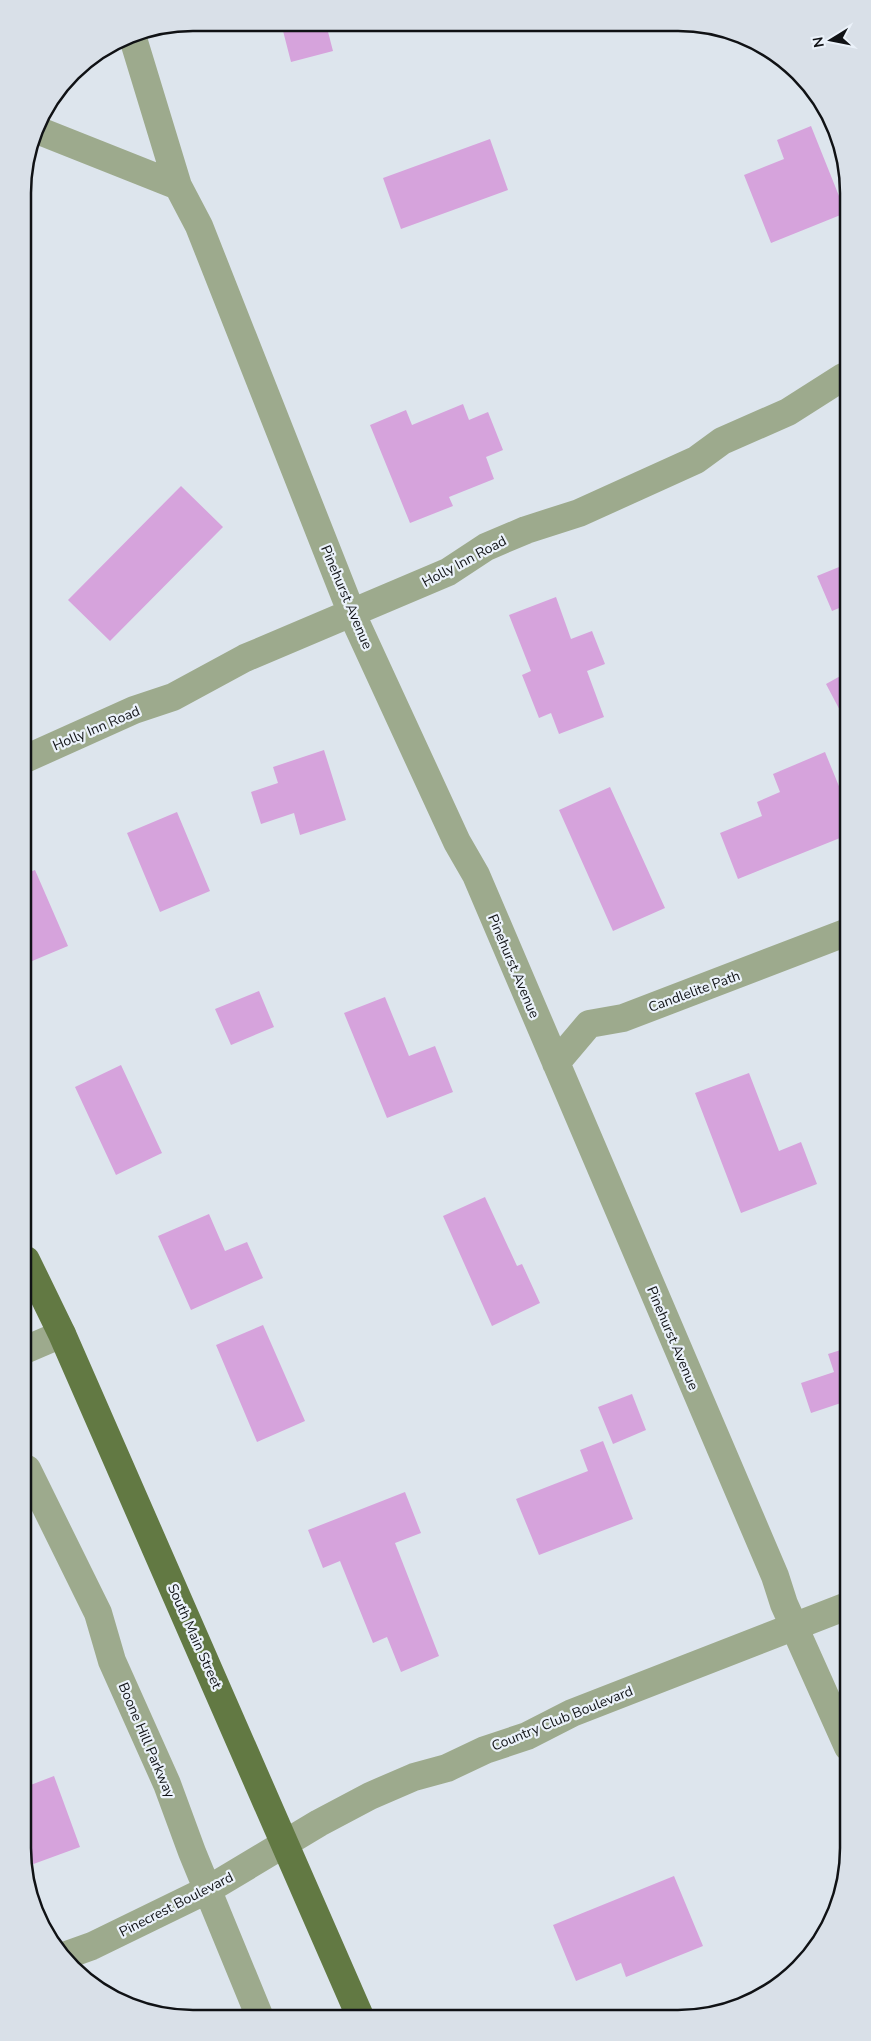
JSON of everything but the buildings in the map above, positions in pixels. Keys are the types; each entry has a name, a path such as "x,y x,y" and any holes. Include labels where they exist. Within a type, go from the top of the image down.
{"main road":[{"name":"South Main Street","path":"31,1271 62,1334 357,2010"}],"street":[{"name":"Pinehurst Avenue","path":"134,43 178,186 199,226 352,614 456,842 476,875 839,1727"},
{"path":"43,133 178,186"},
{"name":"Holly Inn Road","path":"32,756 134,710 173,697 245,658 448,572 486,547 526,530 579,513 696,460 722,441 788,412 840,380"},
{"name":"Candlelite Path","path":"556,1063 589,1024 623,1018 840,935"},
{"path":"31,1347 62,1334"},
{"name":"Boone Hill Parkway","path":"31,1478 98,1613 112,1661 167,1784 192,1852 209,1889 257,2010"},
{"name":"Country Club Boulevard","path":"284,1844 370,1796 414,1777 447,1768 485,1750 526,1736 572,1714 839,1609"},
{"name":"Pinecrest Boulevard","path":"70,1954 92,1946 209,1889 284,1844"}]}
